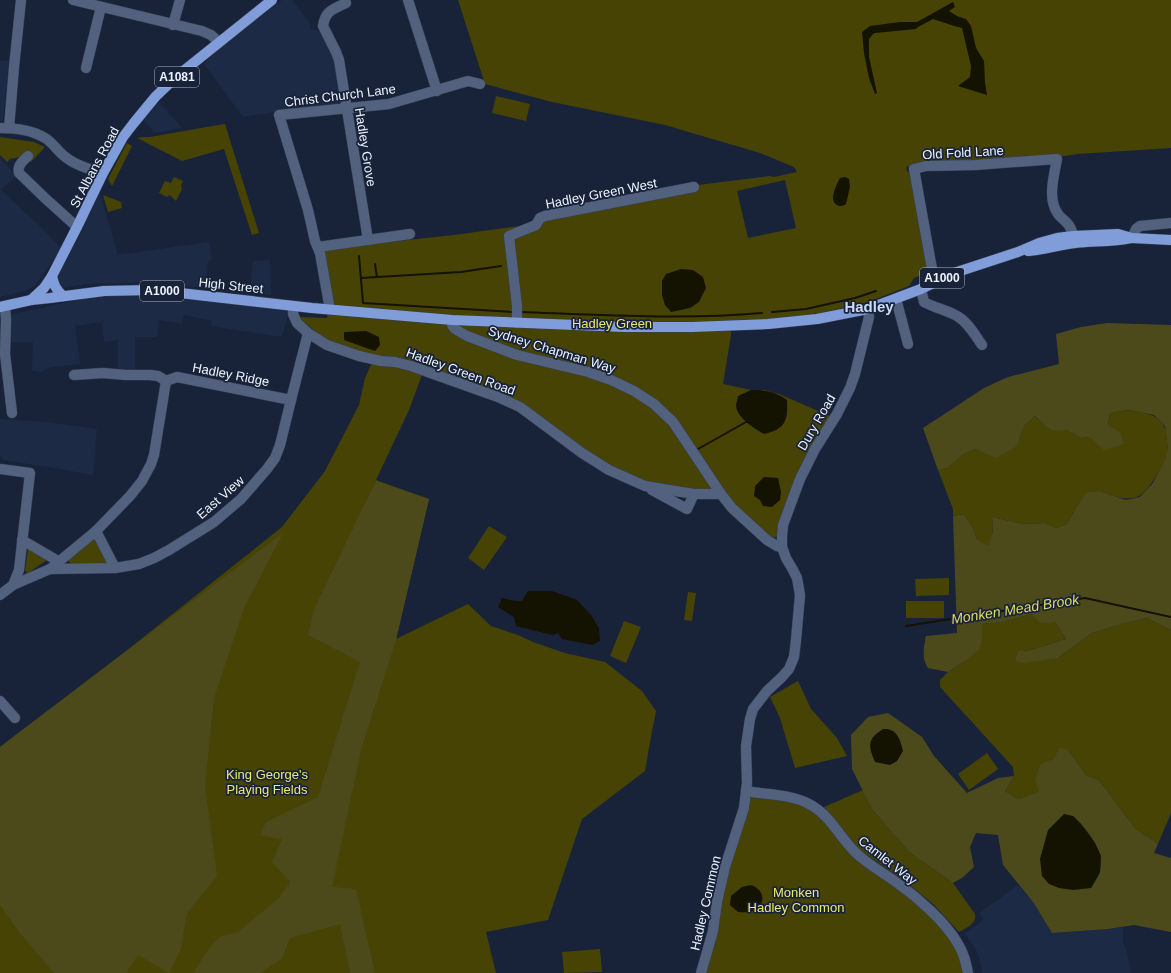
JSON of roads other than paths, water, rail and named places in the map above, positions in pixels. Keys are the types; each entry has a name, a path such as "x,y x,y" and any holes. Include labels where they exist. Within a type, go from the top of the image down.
{"main road":[{"name":"St Albans Road","path":"31,300 44,288 52,276 103,173 124,135 156,96 189,66 272,0"},
{"name":"A1000","path":"452,320 624,327 692,328 785,323 817,319 868,309 921,289 936,281 966,269 1018,252 1039,243 1118,234 1132,238 1171,240"},
{"path":"52,276 56,289 63,296"},
{"path":"44,288 46,294 50,298"},
{"name":"High Street","path":"2,307 31,300 104,291 151,290 293,306 452,320"}],"street":[{"path":"21,0 14,67 4,128 35,133 47,138 64,156 73,162 103,173"},
{"path":"73,0 202,31 211,35 219,42"},
{"path":"173,25 180,0"},
{"path":"408,0 437,91"},
{"name":"Hadley Grove","path":"346,3 332,9 325,17 323,26 339,60 368,240"},
{"path":"86,68 100,7"},
{"name":"Christ Church Lane","path":"328,309 329,304 318,247 315,241 308,210 280,115 388,104 468,81 480,84"},
{"path":"28,156 20,164 18,168 19,173 77,227"},
{"name":"Old Fold Lane","path":"936,281 932,269 914,169 926,166 975,166 1057,159 1052,188 1053,202 1058,214 1070,226 1073,240"},
{"name":"Hadley Green West","path":"517,323 517,306 509,236 536,225 540,218 545,216 694,187"},
{"path":"1132,238 1136,229 1140,226 1171,223"},
{"path":"1156,240 1157,225"},
{"path":"318,247 410,234"},
{"path":"921,289 924,302 957,316 968,326 982,345"},
{"path":"896,299 908,344"},
{"name":"Hadley Green Road","path":"293,306 294,317 297,323 308,333 327,345 359,356 411,366 498,397 520,407 582,453 609,470 644,486 687,509 694,494"},
{"path":"2,307 6,320 5,354 12,413"},
{"name":"Dury Road","path":"782,547 783,525 800,479 815,449 837,414 850,388 855,374 869,317 868,309"},
{"name":"Sydney Chapman Way","path":"452,320 452,325 455,328 467,336 481,342 517,355 600,376 612,380 639,394 654,404 673,422 721,494"},
{"name":"East View","path":"50,569 115,568 139,564 170,550 214,522 241,499 268,469 275,458 280,445 308,333"},
{"path":"0,595 13,585 50,569 96,531 130,496 142,481 150,464 156,444 166,381 158,376 150,375 103,373 74,375"},
{"name":"Hadley Ridge","path":"166,381 177,377 291,400"},
{"path":"0,469 30,472 19,570 13,585"},
{"name":"Hadley Green Road","path":"644,486 694,494 721,494"},
{"path":"721,494 732,508 749,524 773,544 782,547 786,558 794,570 800,595 794,657 789,669 767,691 752,709 746,746 746,791"},
{"path":"96,531 115,568"},
{"path":"22,540 58,561"},
{"path":"0,702 15,718"},
{"name":"Hadley Common","path":"701,973 714,931 717,902 724,867 744,808 746,791"},
{"name":"Camlet Way","path":"746,791 790,797 810,804 822,812 845,842 855,852 925,906 944,926 959,945 968,973"}],"waterway":[{"path":"359,256 363,303 513,312"},
{"path":"375,264 377,277"},
{"path":"361,278 461,272 501,266"},
{"path":"772,312 806,309 855,298 876,291"},
{"path":"521,312 672,317 762,313"},
{"path":"698,449 746,422"},
{"name":"Monken Mead Brook","path":"906,626 1085,598 1171,617"}],"district":[{"name":"Hadley","path":"869,307"}],"park label":[{"name":"Hadley Green","path":"612,323"},
{"name":"King George's Playing Fields","path":"267,782"},
{"name":"Monken Hadley Common","path":"796,900"}]}
